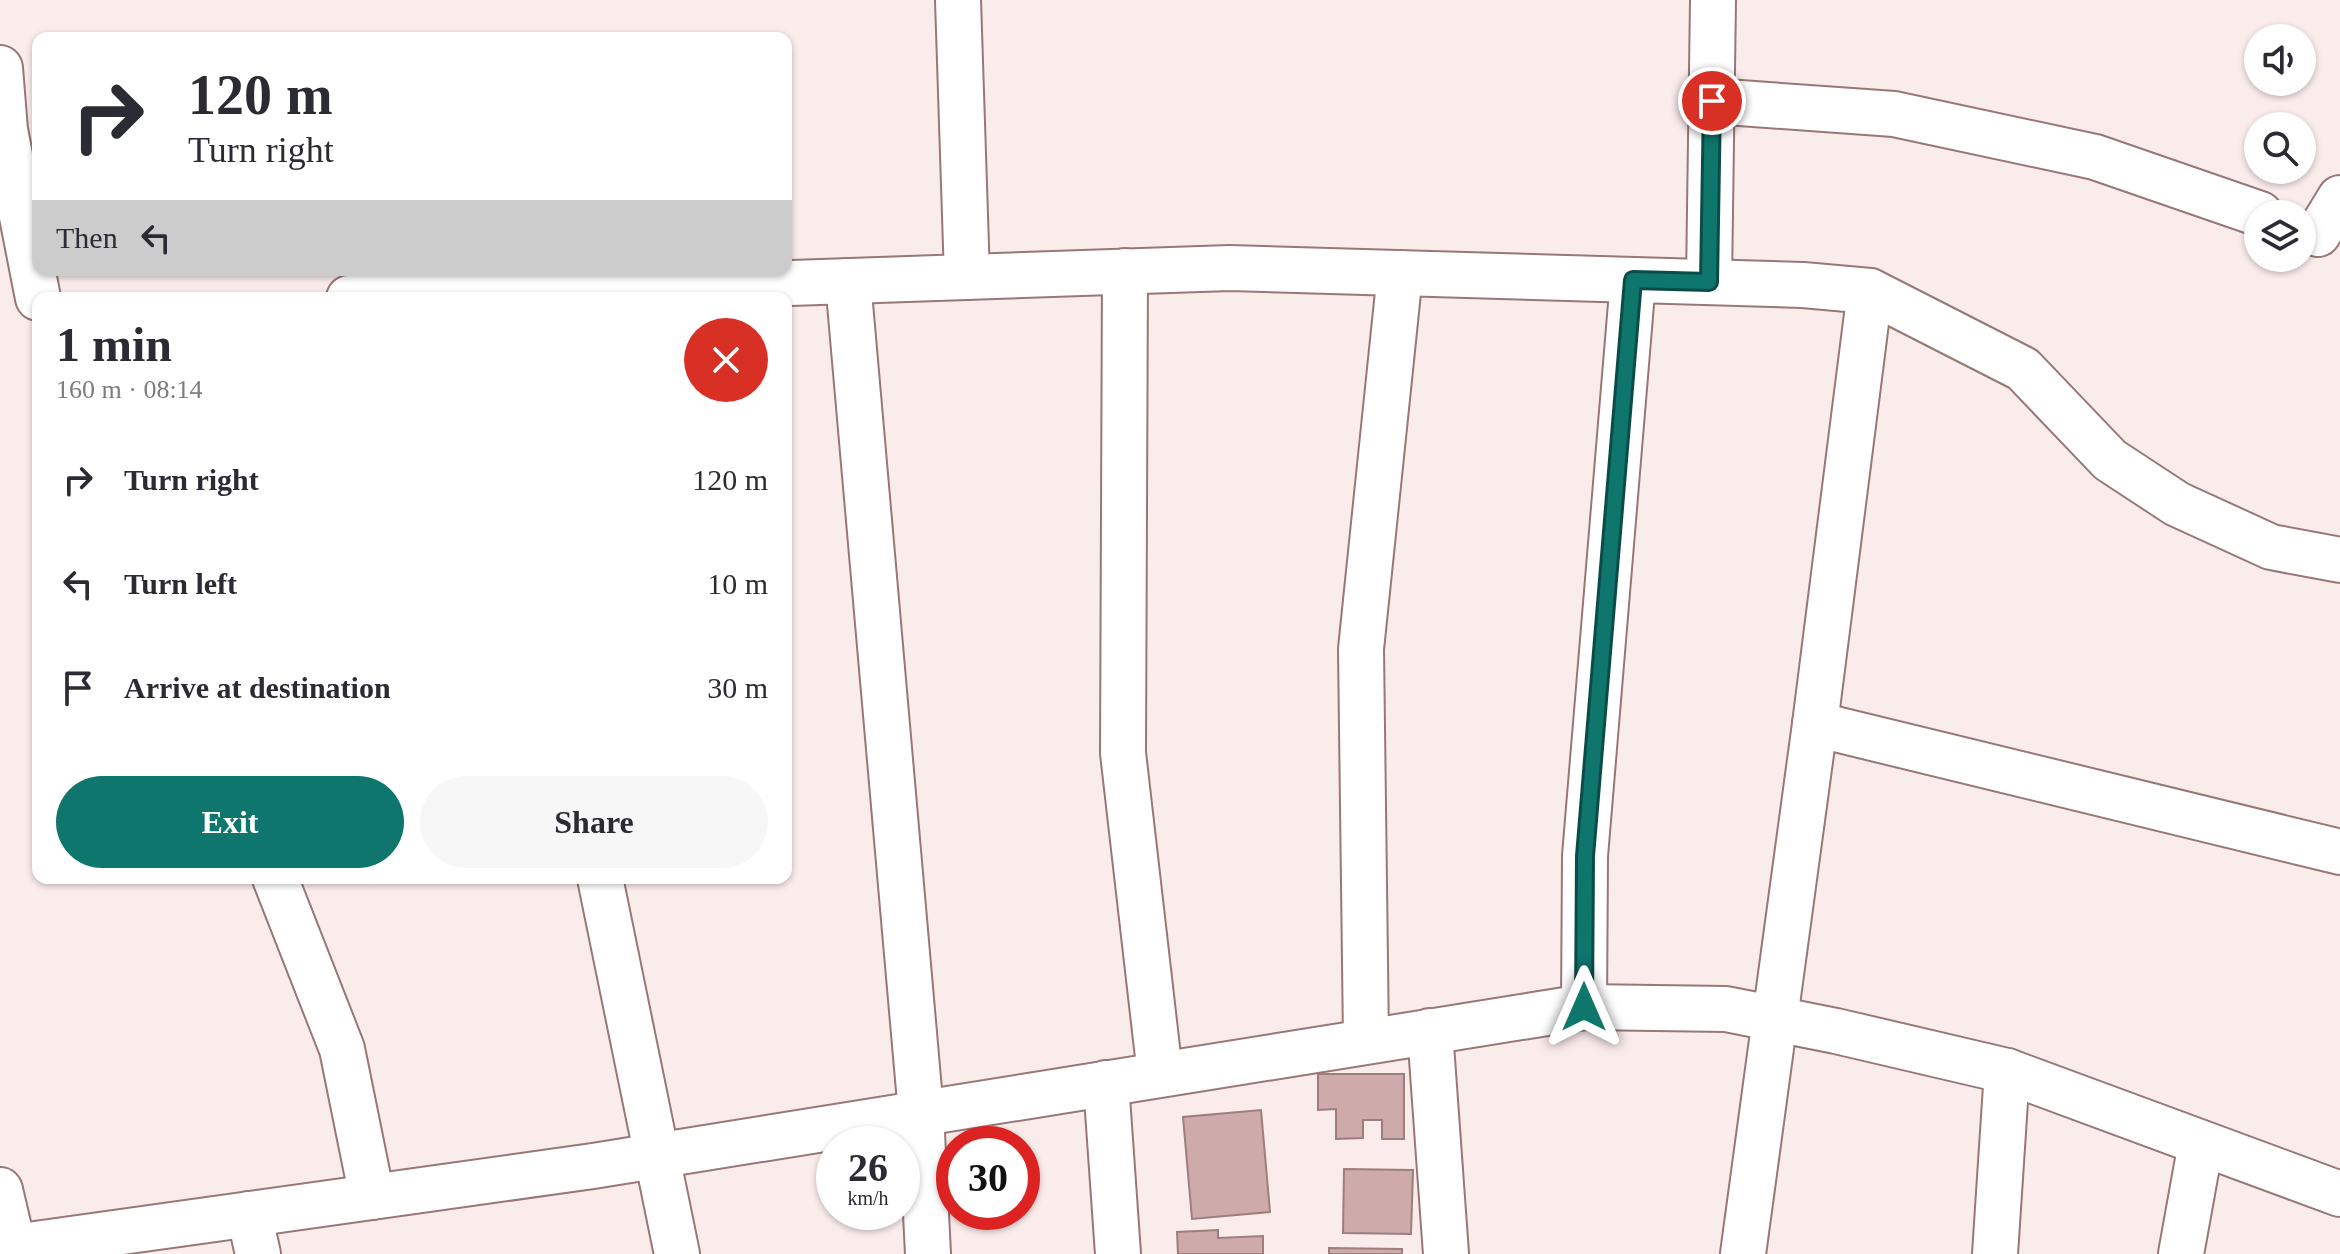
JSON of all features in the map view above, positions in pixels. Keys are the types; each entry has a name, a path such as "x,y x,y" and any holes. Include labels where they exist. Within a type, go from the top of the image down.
{"street":[{"path":"958,0 967,277"},
{"path":"1709,282 1713,0"},
{"path":"0,68 5,130 32,269"},
{"path":"1712,101 1894,114 2095,157 2244,208"},
{"path":"2320,235 2340,198"},
{"path":"586,292 1230,268 1803,285 1870,291 2023,369 2110,460 2177,504 2271,547 2340,560"},
{"path":"1125,271 1123,753 1160,1074"},
{"path":"1366,1041 1361,649 1400,273"},
{"path":"1584,1007 1585,856 1633,280"},
{"path":"848,281 921,1113 928,1254"},
{"path":"1743,1254 1870,291"},
{"path":"0,302 32,300"},
{"path":"1815,724 2340,852"},
{"path":"277,884 342,1049 372,1197"},
{"path":"601,884 677,1254"},
{"path":"0,1190 10,1250 253,1234 372,1197 658,1155 1584,1007 1726,1009 2007,1071 2340,1194"},
{"path":"1430,1031 1446,1254"},
{"path":"1995,1254 2007,1071"},
{"path":"1106,1083 1118,1254"},
{"path":"2181,1254 2201,1143"}],"building":[{"path":"1318,1074 1404,1074 1404,1139 1382,1139 1382,1120 1363,1120 1363,1138 1336,1139 1336,1109 1318,1110"},
{"path":"1261,1110 1270,1212 1192,1219 1183,1117"},
{"path":"1344,1169 1413,1170 1411,1234 1343,1233"},
{"path":"1218,1230 1218,1238 1263,1236 1263,1254 1178,1254 1177,1232"},
{"path":"1329,1248 1402,1249 1402,1254 1329,1254"}],"route":[{"path":"1584,1007 1585,856 1633,280 1709,282 1712,101"}]}
